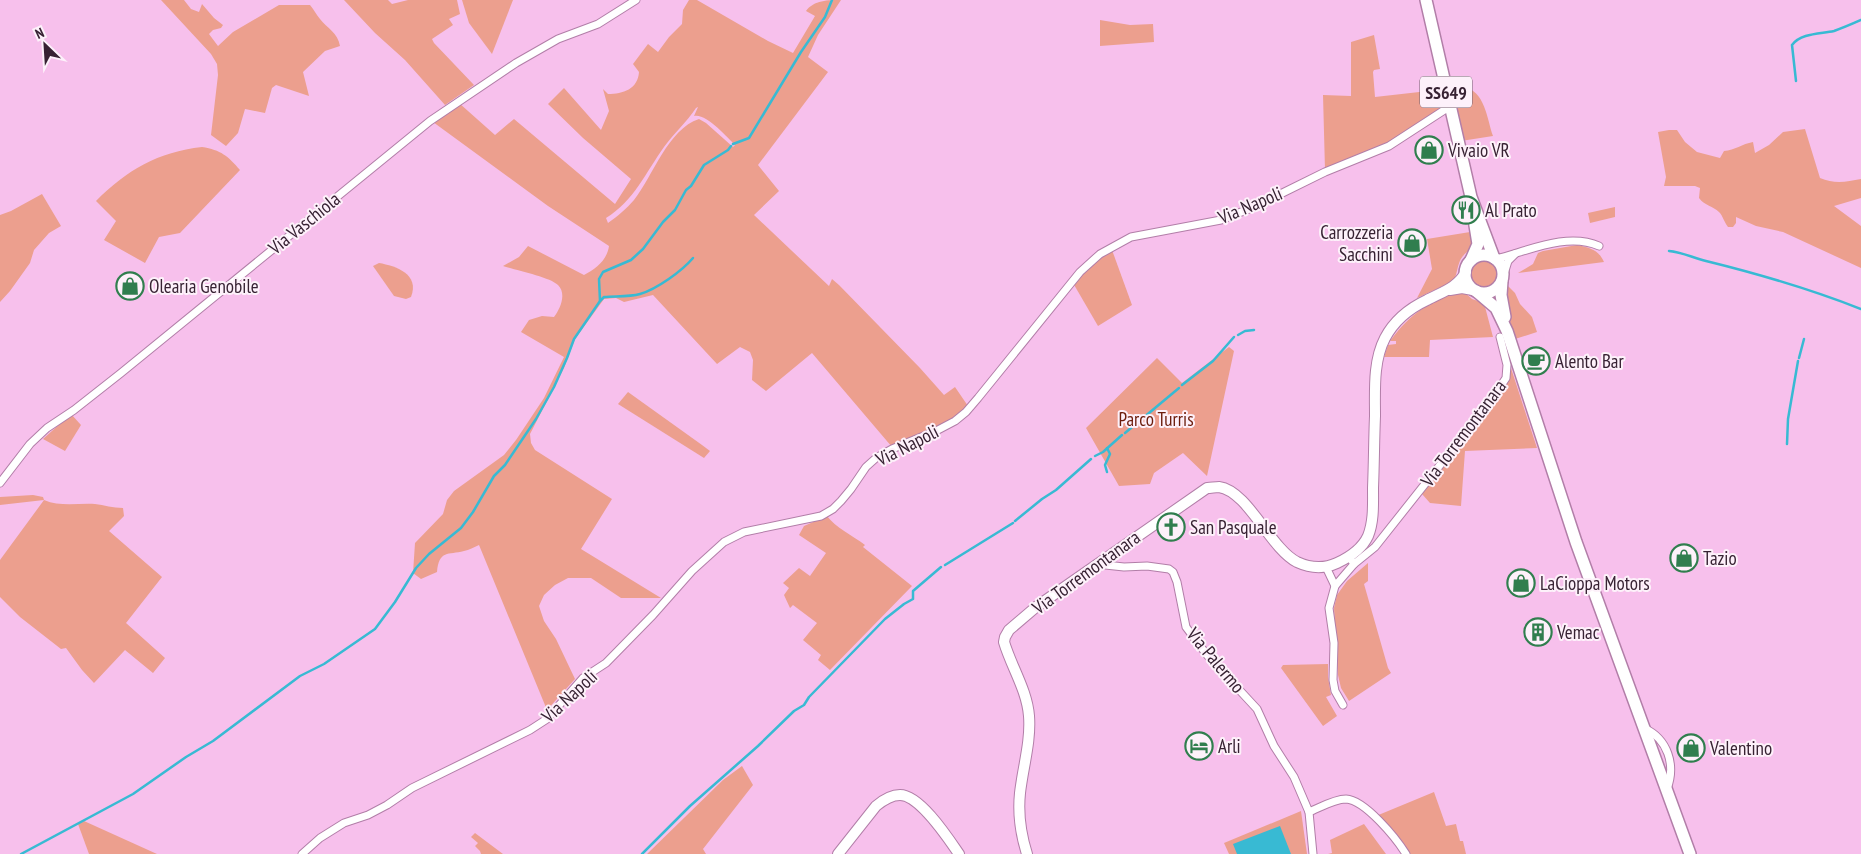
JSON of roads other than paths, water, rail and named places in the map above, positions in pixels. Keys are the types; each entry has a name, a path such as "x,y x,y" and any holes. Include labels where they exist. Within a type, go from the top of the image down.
{"main road":[{"name":"SS649","path":"1426,0 1471,197 1495,258 1500,263 1503,278 1501,294 1504,334"},
{"name":"SS649","path":"1471,197 1478,241 1477,250 1468,267 1467,282 1496,308 1576,542 1690,854"},
{"path":"1468,267 1482,255 1495,258"},
{"path":"1474,290 1482,293 1494,291 1503,278"}],"street":[{"name":"Via Vaschiola","path":"0,484 17,459 47,428 74,410 430,121 516,63 558,39 598,24 636,0"},
{"name":"Via Napoli","path":"302,854 320,838 344,823 387,805 412,788 530,730 548,719 582,678 606,663 654,615 692,571 724,542 744,532 821,516 842,501 866,467 876,458 955,421 978,398 1080,272 1100,254 1131,237 1221,220 1254,207 1321,173 1389,146 1449,107"},
{"path":"1495,258 1546,245 1579,241 1590,242 1599,246"},
{"path":"1503,278 1508,261 1520,252"},
{"name":"Via Torremontanara","path":"1442,293 1456,285 1468,267"},
{"name":"Via Torremontanara","path":"1351,561 1365,542 1373,518 1375,387 1379,352 1396,322 1409,310 1425,300 1442,293 1459,288 1474,290"},
{"name":"Via Torremontanara","path":"1027,854 1021,830 1020,795 1027,752 1029,714 1022,689 1008,656 1004,638 1009,630 1036,607 1096,564 1208,488 1218,487 1227,490 1240,499 1286,554 1305,565 1326,567 1351,561 1375,547 1490,402 1506,378 1507,365 1504,334"},
{"path":"1344,706 1336,691 1333,680 1334,643 1329,608 1335,586 1351,561"},
{"name":"Via Palermo","path":"1096,564 1124,567 1147,566 1169,569 1173,572 1177,582 1186,627 1207,655 1257,709 1274,746 1294,777 1308,812 1313,854"},
{"path":"1326,567 1335,586"},
{"path":"838,854 876,806 883,800 899,795 908,796 924,809 959,854"},
{"path":"1308,812 1344,799 1356,801 1374,814 1406,854"}],"water":[{"path":"1280,826 1291,854 1237,854 1233,844"}],"waterway":[{"path":"733,144 749,138 801,52 825,17 832,0"},
{"path":"1796,81 1792,45 1796,41 1806,36 1834,31 1861,20"},
{"path":"21,854 133,794 186,757 213,741 300,676 324,664 375,629 395,602 416,568 429,554 461,528 473,512 494,476 505,465 536,419 554,387 574,339 600,301 599,279 603,272 631,260 643,249 663,222 675,210 686,190 691,186 704,165 728,150 731,146"},
{"path":"1669,251 1784,282 1861,309"},
{"path":"600,301 604,297 631,296 647,292 669,279 693,258"},
{"path":"1238,335 1245,331 1254,330"},
{"path":"1182,385 1213,361 1234,337"},
{"path":"1799,358 1804,339"},
{"path":"1787,444 1788,419 1798,361"},
{"path":"1125,433 1179,388"},
{"path":"1095,456 1103,452 1122,435"},
{"path":"1107,448 1110,454 1105,465 1107,472"},
{"path":"1015,521 1056,490 1091,459"},
{"path":"945,565 1013,523"},
{"path":"642,854 690,806 758,746 794,711 804,705 809,697 885,619 913,599 913,591 941,567"}],"place":[{"name":"Vivaio VR","path":"1429,150"},
{"name":"Al Prato","path":"1466,210"},
{"name":"Carrozzeria Sacchini","path":"1412,243"},
{"name":"Olearia Genobile","path":"130,286"},
{"name":"Alento Bar","path":"1536,361"},
{"name":"San Pasquale","path":"1171,527"},
{"name":"Tazio","path":"1684,558"},
{"name":"LaCioppa Motors","path":"1521,583"},
{"name":"Vemac","path":"1538,632"},
{"name":"Arli","path":"1199,746"},
{"name":"Valentino","path":"1691,748"}],"park label":[{"name":"Parco Turris","path":"1156,419"}]}
